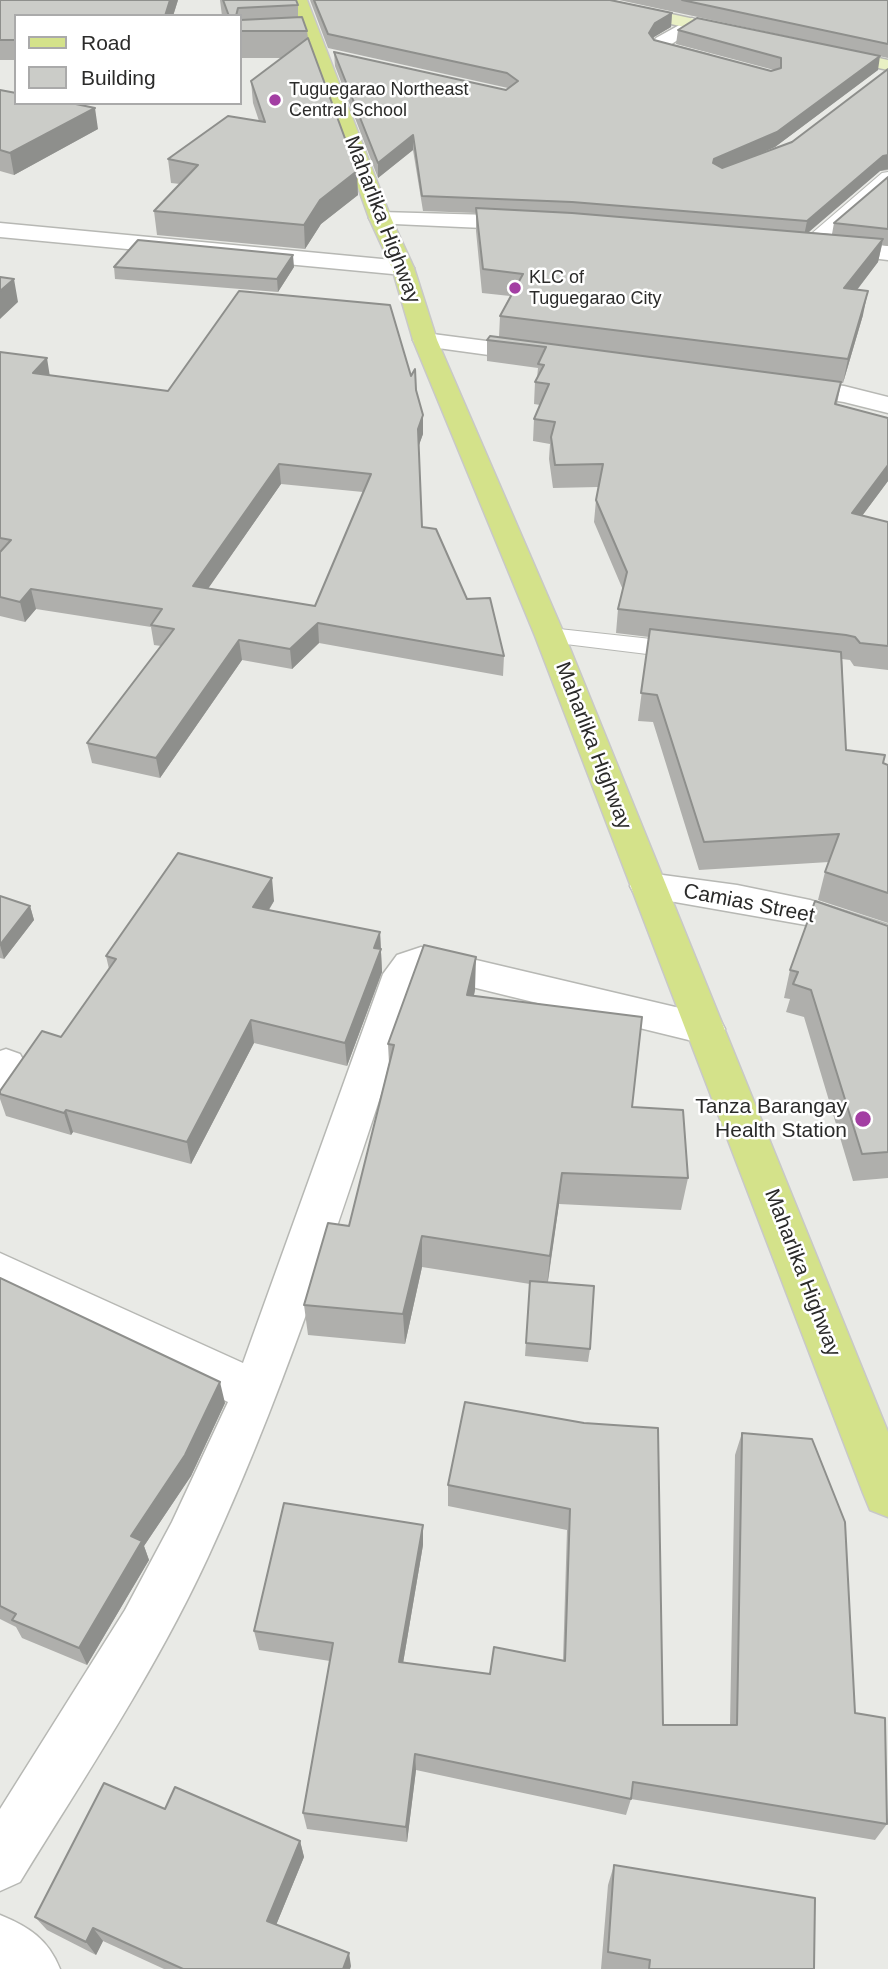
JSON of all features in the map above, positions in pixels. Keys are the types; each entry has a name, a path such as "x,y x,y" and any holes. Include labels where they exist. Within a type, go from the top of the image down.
{"main road":[{"name":"Maharlika Highway","path":"299,0 380,218 402,268 425,340 550,636 888,1493"}],"street":[{"path":"582,0 758,37"},
{"path":"692,23 662,41 659,47 716,63"},
{"path":"810,48 885,71"},
{"path":"380,218 545,224"},
{"path":"0,230 402,268"},
{"path":"782,243 888,253"},
{"path":"425,340 561,358"},
{"path":"764,384 844,394 888,405"},
{"name":"Camias Street","path":"648,886 737,898 810,913 888,939"},
{"path":"0,1862 144,1629 190,1540 256,1392 396,985 410,965 421,961 705,1029"},
{"path":"0,1272 256,1392"},
{"path":"0,1945 30,1969"}],"lane":[{"path":"809,245 888,177"},
{"path":"550,636 716,655"}],"building":[{"path":"0,0 170,0 166,14 14,14 14,40 0,40"},
{"path":"223,0 296,0 298,5 238,8 236,14 228,14"},
{"path":"314,0 610,0 672,13 655,23 649,33 654,40 771,71 781,68 781,58 678,30 697,18 880,56 777,132 714,159 713,163 722,168 792,142 888,69 888,155 883,156 807,221 572,202 422,196 413,135 378,163 334,52 506,90 518,81 507,73 328,34"},
{"path":"682,0 888,0 888,44"},
{"path":"302,17 307,31 242,31 242,20"},
{"path":"308,38 357,171 320,200 304,225 154,211 198,165 168,159 228,116 265,122 251,81"},
{"path":"0,90 14,93 14,105 81,105 95,108 10,153 0,150"},
{"path":"888,177 888,229 834,223"},
{"path":"476,208 572,213 883,239 844,288 868,291 848,359 500,316 523,274 483,269"},
{"path":"138,240 293,255 277,279 114,267"},
{"path":"0,277 14,279 0,291"},
{"path":"239,291 390,305 411,376 415,369 416,390 423,415 418,429 422,527 436,529 467,599 490,598 504,656 318,623 290,649 239,640 156,758 87,743 174,629 151,625 162,609 31,589 20,602 0,597 0,552 11,540 0,538 0,352 47,358 33,373 168,391","holes":["279,464 371,474 315,606 193,586"]},
{"path":"490,336 841,382 835,404 888,418 888,465 852,513 888,522 888,646 860,643 855,637 846,635 618,609 627,572 596,500 603,464 555,465 551,437 555,422 534,419 549,384 535,382 544,365 538,364 546,347 487,340"},
{"path":"650,629 841,652 846,750 885,755 883,763 888,765 888,893 825,872 839,834 704,842 657,695 641,693"},
{"path":"178,853 272,878 253,907 380,932 374,948 381,949 345,1043 251,1020 187,1142 66,1110 64,1113 0,1094 42,1031 61,1037 116,959 106,956"},
{"path":"0,896 30,906 0,945"},
{"path":"815,901 888,926 888,1152 862,1154 811,990 793,984 798,972 790,970"},
{"path":"424,945 476,957 467,995 642,1017 632,1107 683,1110 688,1178 562,1173 550,1256 422,1236 403,1314 304,1305 328,1223 349,1226 394,1045 388,1044"},
{"path":"0,1278 220,1382 185,1455 131,1536 142,1541 79,1648 12,1620 16,1614 0,1606"},
{"path":"530,1281 594,1286 590,1349 526,1343"},
{"path":"465,1402 584,1423 658,1428 663,1725 737,1725 742,1433 812,1439 845,1522 855,1713 885,1718 887,1824 633,1782 631,1799 415,1754 406,1827 303,1813 333,1643 254,1631 284,1503 423,1525 399,1662 490,1674 494,1647 565,1661 570,1509 448,1485"},
{"path":"104,1783 165,1809 175,1787 300,1841 267,1921 349,1953 343,1969 183,1969 93,1928 86,1942 35,1917"},
{"path":"614,1865 815,1898 814,1969 649,1969 650,1960 608,1952"}],"place":[{"name":"Tuguegarao Northeast Central School","path":"275,100"},
{"name":"KLC of Tuguegarao City","path":"515,288"},
{"name":"Tanza Barangay Health Station","path":"863,1119"}]}
